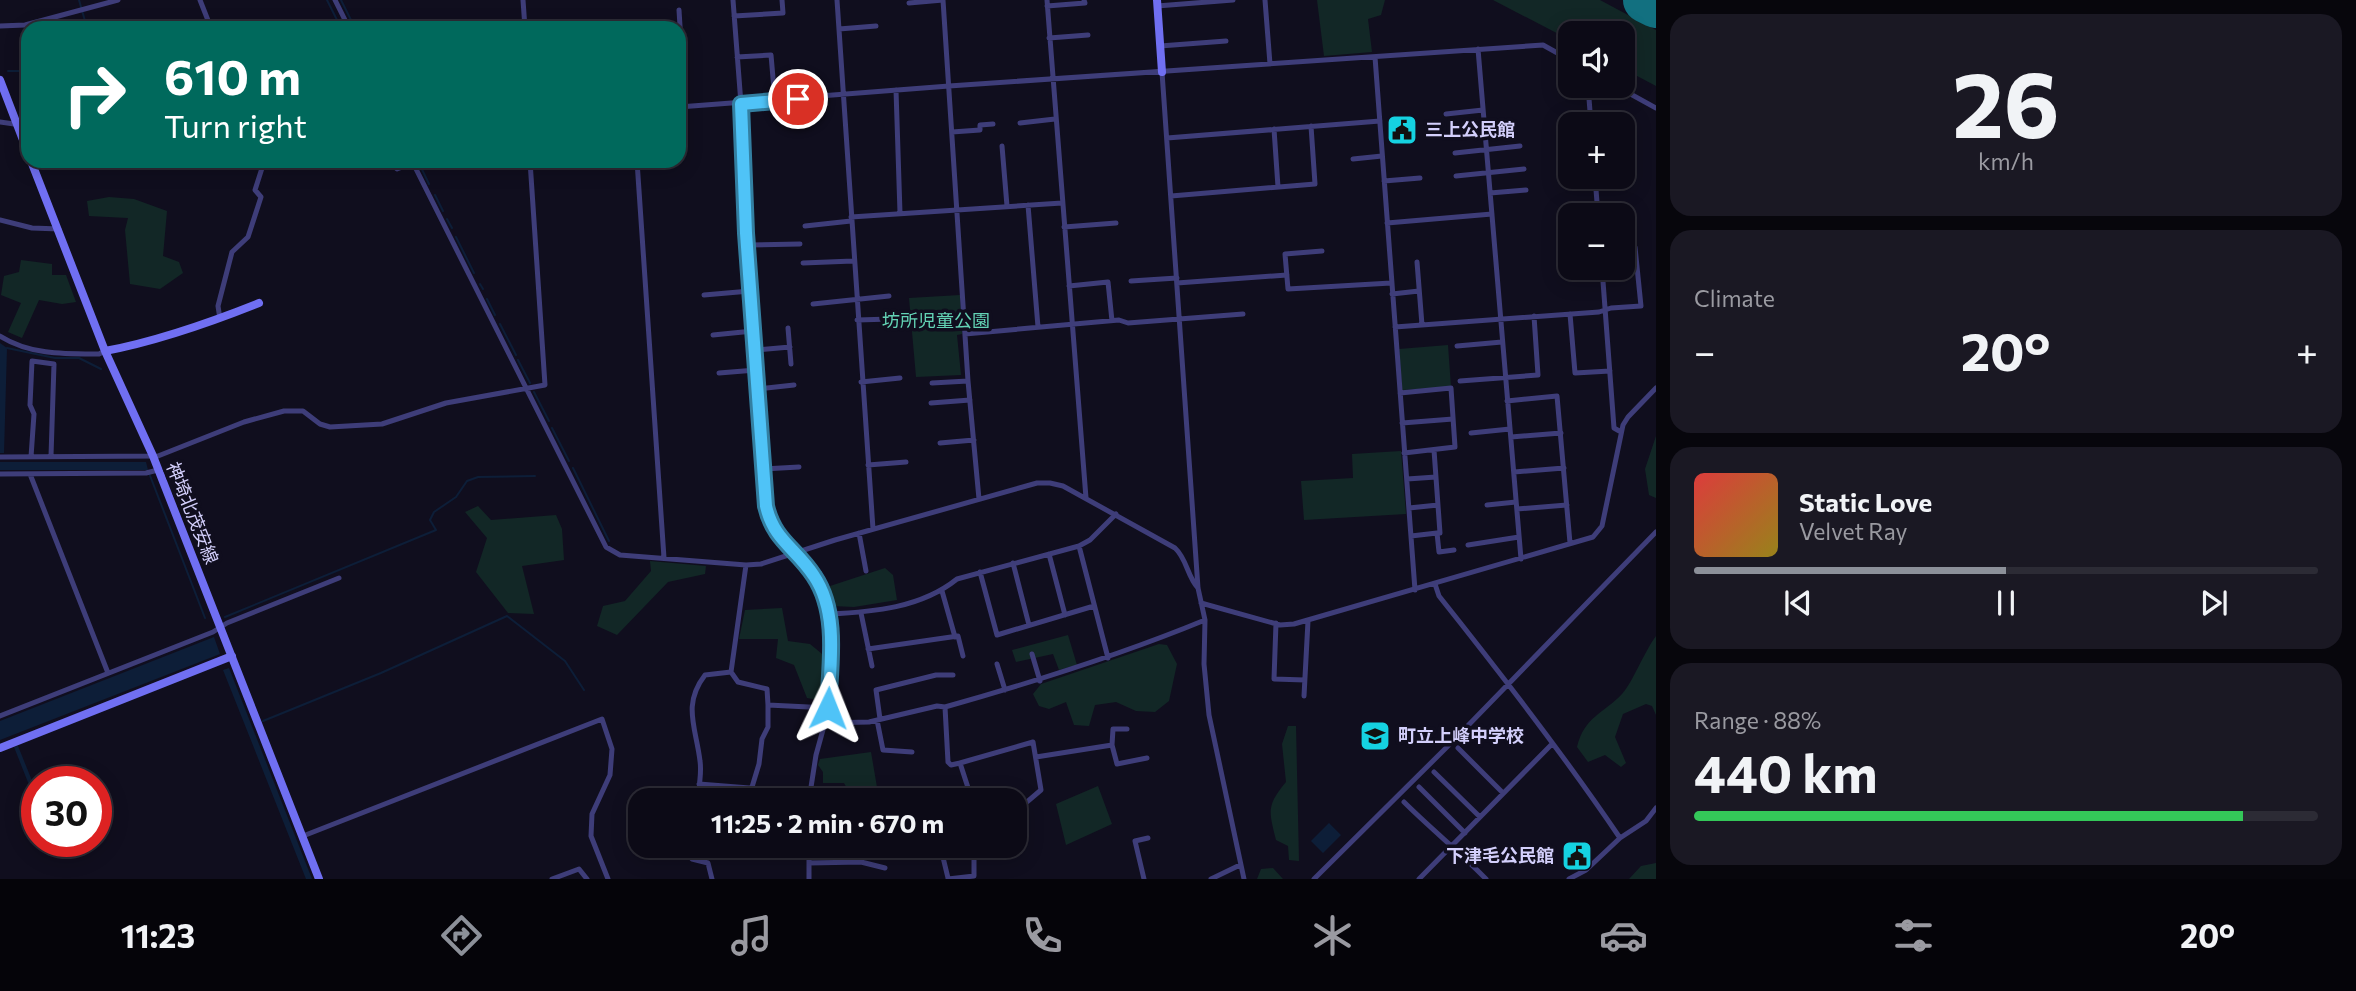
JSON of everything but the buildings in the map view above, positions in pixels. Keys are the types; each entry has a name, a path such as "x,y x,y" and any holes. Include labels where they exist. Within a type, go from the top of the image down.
{"street":[{"path":"40,21 118,0"},
{"path":"200,0 208,21"},
{"path":"335,0 346,21"},
{"path":"523,0 524,21"},
{"path":"733,0 766,506 770,524 813,574 825,595 828,614 831,656 828,708 811,788"},
{"path":"734,16 783,13 782,0"},
{"path":"837,0 873,529"},
{"path":"909,3 943,0 968,381 979,499"},
{"path":"1084,0 1084,3 1047,3 1086,498"},
{"path":"1233,0 1157,3 1198,588 1205,620 1204,664 1209,715 1244,879"},
{"path":"1265,0 1270,64"},
{"path":"678,10 678,21"},
{"path":"0,26 21,25"},
{"path":"839,29 876,26"},
{"path":"1049,38 1088,35"},
{"path":"1160,46 1226,41"},
{"path":"686,107 1543,45 1558,53"},
{"path":"1478,49 1521,559"},
{"path":"737,57 771,55 775,101"},
{"path":"1375,57 1415,590"},
{"path":"0,80 21,136"},
{"path":"896,90 900,213"},
{"path":"1635,96 1656,108"},
{"path":"1446,114 1483,110"},
{"path":"1020,123 1055,119"},
{"path":"1167,138 1380,121"},
{"path":"0,122 21,125"},
{"path":"951,132 980,130 980,125 993,124"},
{"path":"1171,196 1315,184 1311,126"},
{"path":"1274,129 1278,187"},
{"path":"1002,146 1007,206"},
{"path":"1455,153 1520,146"},
{"path":"1353,159 1382,156"},
{"name":"神埼北茂安線","path":"35,168 105,351 153,456 152,472 232,656 319,879"},
{"path":"220,319 218,306 232,252 248,237 261,197 255,190 262,168"},
{"path":"415,168 606,547 620,555 761,564 1023,486 1050,483 1063,486 1175,548 1181,553 1192,582 1198,588"},
{"path":"0,457 153,456 244,422 284,411 303,411 320,424 330,427 382,424 446,403 544,385 530,168"},
{"path":"637,168 664,558"},
{"path":"1456,176 1524,169"},
{"path":"1384,181 1420,178"},
{"path":"1490,193 1526,190"},
{"path":"805,226 900,213 1062,202"},
{"path":"1028,205 1038,327"},
{"path":"1387,223 1492,215"},
{"path":"0,220 32,228 59,229"},
{"path":"1064,227 1116,223"},
{"path":"747,245 800,244"},
{"path":"1395,327 1641,306 1635,247"},
{"path":"1322,251 1285,254 1288,289 1391,283"},
{"path":"803,264 853,261"},
{"path":"1417,262 1422,325"},
{"path":"1131,281 1287,275"},
{"path":"1603,280 1614,428 1621,432"},
{"path":"1069,286 1108,282 1112,321"},
{"path":"704,295 750,291"},
{"path":"1392,294 1419,291"},
{"path":"813,304 889,296"},
{"path":"0,336 30,349 60,354 99,354 143,344 259,303"},
{"path":"965,334 1112,321 1128,323 1243,314"},
{"path":"1570,314 1575,373 1610,371"},
{"path":"1460,381 1538,375 1534,317"},
{"path":"857,320 891,319"},
{"path":"788,328 790,364"},
{"path":"713,334 753,331"},
{"path":"1457,346 1502,342"},
{"path":"755,350 790,347"},
{"path":"31,457 34,414 30,405 32,361 54,364 51,456"},
{"path":"719,373 756,370"},
{"path":"861,382 900,378"},
{"path":"932,383 968,381"},
{"path":"757,389 794,385"},
{"path":"1400,393 1451,388 1455,447 1405,453"},
{"path":"1201,603 1287,625 1593,537 1602,526 1621,432 1628,417 1656,388"},
{"path":"1507,401 1558,396 1570,543"},
{"path":"931,403 970,401"},
{"path":"1402,423 1453,419"},
{"path":"1471,433 1510,429"},
{"path":"1511,437 1561,433"},
{"path":"940,443 974,440"},
{"path":"1411,536 1440,533 1434,450"},
{"path":"868,465 905,462"},
{"path":"763,470 799,467"},
{"path":"1514,472 1564,468"},
{"path":"0,474 152,472"},
{"path":"30,474 108,673"},
{"path":"1407,480 1436,477"},
{"path":"1409,508 1438,505"},
{"path":"1487,505 1567,505"},
{"path":"828,614 861,613 922,599 942,591 957,579 1079,546 1090,540 1116,514"},
{"path":"859,533 866,571"},
{"path":"1437,533 1439,552 1454,550"},
{"path":"1314,879 1655,535"},
{"path":"1468,545 1519,537"},
{"path":"1079,546 1108,658"},
{"path":"1049,554 1065,615"},
{"path":"1013,563 1029,625"},
{"path":"746,565 731,672 738,682 767,689 768,705 768,727 762,739 759,764 752,787"},
{"path":"981,572 997,635 1094,606"},
{"path":"0,716 339,578"},
{"path":"1435,584 1439,596 1590,793 1620,838"},
{"path":"942,591 963,656"},
{"path":"861,613 872,666"},
{"path":"826,723 879,720 937,706 945,707 1005,691 1108,658 1205,620"},
{"path":"1304,696 1308,621"},
{"path":"1276,623 1274,679 1305,680"},
{"path":"868,649 955,636"},
{"path":"1032,654 1040,681"},
{"path":"0,747 232,656"},
{"path":"997,664 1005,691"},
{"path":"698,788 701,764 691,709 695,688 705,675 731,672"},
{"path":"912,752 883,750 876,690 936,675 953,675"},
{"path":"768,705 828,708"},
{"path":"945,707 948,762 951,765 1033,741 1041,790 1027,802"},
{"path":"303,835 602,719 612,749 610,775 592,814 591,836 608,879"},
{"path":"1127,729 1113,729 1112,745 1117,764 1147,758"},
{"path":"1422,878 1552,744"},
{"path":"1037,757 1112,745"},
{"path":"1458,748 1503,793"},
{"path":"960,763 968,788"},
{"path":"1434,772 1480,817"},
{"path":"699,784 755,788"},
{"path":"1419,787 1465,832"},
{"path":"1404,802 1486,879"},
{"path":"1569,879 1586,870 1620,838 1646,821 1656,808"},
{"path":"1144,879 1135,841 1148,838"},
{"path":"692,858 708,863 712,869 712,879"},
{"path":"809,858 809,879"},
{"path":"861,862 863,858"},
{"path":"943,858 948,879 974,876 974,858"},
{"path":"809,863 861,862 886,868"},
{"path":"1211,879 1240,865"},
{"path":"552,879 579,869 585,873 587,879"},
{"path":"1586,870 1588,879"}],"green space":[{"path":"1317,0 1385,0 1381,15 1368,19 1372,52 1324,56"},
{"path":"1493,0 1600,0 1656,30 1656,86 1635,75 1635,21 1558,21 1558,34"},
{"path":"109,197 134,199 167,211 163,256 179,262 183,273 160,289 130,284 125,230 128,218 89,216 87,201"},
{"path":"21,260 52,264 52,275 66,275 76,302 62,304 39,300 22,338 8,332 21,303 1,295 4,276 19,272"},
{"name":"坊所児童公園","path":"960,295 962,334 957,335 961,375 916,377 909,298"},
{"path":"1448,345 1451,387 1402,390 1399,349"},
{"path":"1656,436 1656,498 1649,495 1645,469"},
{"path":"1401,451 1406,514 1304,520 1301,481 1353,478 1352,454"},
{"path":"478,506 491,520 556,515 562,529 564,560 522,566 534,614 508,613 476,572 487,538 465,512"},
{"path":"650,561 706,566 705,574 668,582 617,635 597,626 603,606 625,601 651,571"},
{"path":"885,568 893,575 897,600 854,607 833,606 830,586"},
{"path":"782,608 788,641 810,644 827,658 824,701 807,698 794,665 776,658 778,639 739,639 745,610"},
{"path":"1068,635 1077,665 1059,670 1053,654 1016,662 1012,650"},
{"path":"1656,636 1656,715 1652,706 1646,704 1623,714 1615,737 1626,763 1621,767 1605,755 1588,762 1577,747 1584,729 1626,689"},
{"path":"1159,644 1167,645 1177,664 1169,701 1155,712 1136,711 1116,702 1095,705 1089,726 1074,725 1066,702 1049,709 1039,706 1033,694 1041,684"},
{"path":"1288,726 1296,726 1299,861 1289,860 1288,846 1276,840 1271,815 1272,803 1286,782 1282,744"},
{"path":"871,752 877,788 847,788 844,783 823,783 823,772 818,765 820,759"},
{"path":"1098,786 1112,824 1066,845 1056,804"},
{"path":"1656,863 1656,879 1629,879 1641,866"},
{"path":"1273,868 1283,879 1257,879 1261,869"}],"water":[{"path":"0,343 7,348 4,453 0,453"},
{"path":"0,462 146,462 148,470 0,470"},
{"path":"214,637 220,654 0,740 0,721"},
{"path":"229,668 312,879 306,879 223,670"},
{"path":"18,746 26,766 22,766 14,747"},
{"path":"1329,823 1341,835 1323,853 1311,841"}],"waterway":[{"path":"79,0 85,21"},
{"path":"327,0 338,21"},
{"path":"341,0 352,21"},
{"path":"8,71 21,71"},
{"path":"421,168 429,184"},
{"path":"435,195 443,211"},
{"path":"447,219 452,228"},
{"path":"456,237 474,273"},
{"path":"480,284 483,289"},
{"path":"487,299 495,315"},
{"path":"500,324 516,355"},
{"path":"7,348 55,358 79,358 101,369"},
{"path":"518,360 530,383"},
{"path":"534,392 549,421"},
{"path":"552,428 569,461"},
{"path":"573,468 609,541"},
{"path":"149,473 205,618"},
{"path":"225,617 436,530 430,520 434,512 456,497 467,481 478,477 535,476"},
{"path":"263,721 381,673 507,616 565,661 584,690"}],"runway":[{"path":"1646,0 1656,5"}],"place":[{"name":"三上公民館","path":"1402,130"},
{"name":"町立上峰中学校","path":"1375,736"},
{"name":"下津毛公民館","path":"1577,856"}],"route":[{"path":"798,99 741,104 746,233 766,506 770,524 813,574 825,595 831,656 828,708"}]}
